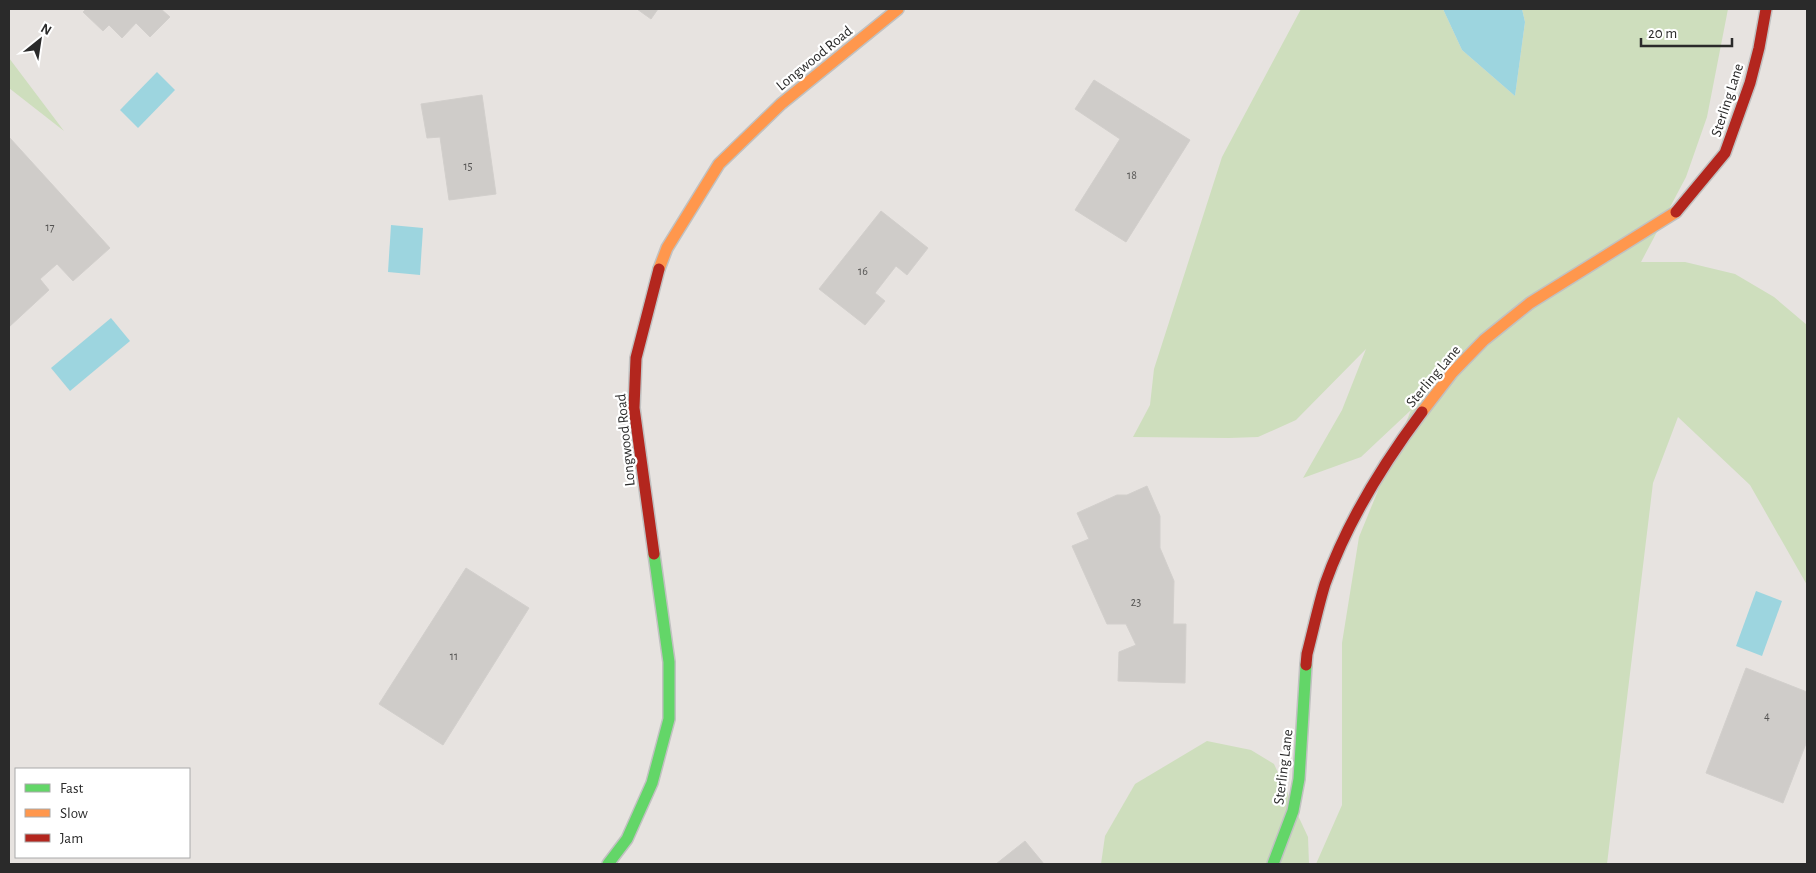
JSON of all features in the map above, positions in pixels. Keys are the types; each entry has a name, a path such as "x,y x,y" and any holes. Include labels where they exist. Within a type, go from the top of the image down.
{"street":[{"name":"Longwood Road","path":"608,864 627,838 652,783 669,719 669,662 634,408 636,358 655,280 667,248 719,164 781,104 898,9"},
{"name":"Sterling Lane","path":"1273,864 1293,811 1299,779 1307,654 1326,585 1346,533 1398,444 1452,373 1484,340 1530,303 1674,214 1725,153 1750,84 1766,9"}],"green space":[{"path":"1301,9 1443,9 1462,50 1515,96 1525,22 1522,9 1728,9 1707,117 1686,177 1641,262 1685,262 1735,274 1774,297 1807,325 1807,585 1750,485 1678,417 1653,483 1607,864 1316,864 1342,805 1342,643 1359,537 1411,410 1361,457 1303,478 1342,410 1366,349 1296,420 1258,437 1133,437 1150,405 1154,369 1222,157"},
{"path":"9,58 64,131 9,88"},
{"path":"1207,741 1251,750 1274,764 1308,837 1309,864 1101,864 1105,836 1135,784"}],"water":[{"path":"1443,9 1522,9 1525,22 1515,96 1462,50"},
{"path":"157,72 175,90 138,128 120,110"},
{"path":"391,225 423,228 420,275 388,272"},
{"path":"111,318 130,341 70,391 51,368"},
{"path":"1756,591 1782,601 1762,656 1736,646"}],"building":[{"path":"86,9 161,9 170,17 150,37 136,23 122,38 109,25 103,31 83,12"},
{"path":"637,9 658,9 651,19"},
{"path":"1094,80 1190,140 1126,242 1075,210 1120,139 1075,109"},
{"path":"482,95 496,194 449,200 440,137 427,138 421,104"},
{"path":"9,137 110,248 73,281 57,264 40,279 49,290 9,327 10,204"},
{"path":"881,211 928,248 907,275 896,266 875,293 885,301 865,325 819,289"},
{"path":"1147,486 1160,516 1160,548 1174,581 1173,624 1186,624 1185,683 1118,681 1119,652 1136,645 1126,624 1107,624 1072,546 1089,539 1077,513 1117,495 1127,495"},
{"path":"466,568 529,608 443,745 379,704"},
{"path":"1746,668 1807,692 1807,741 1783,803 1706,773"},
{"path":"1025,841 1044,864 996,864"}],"traffic: fast":[{"path":"608,864 627,839 652,783 669,719 669,662 654,554"},
{"path":"1273,864 1293,811 1299,779 1306,665"}],"traffic: slow":[{"path":"659,269 667,248 719,164 781,104 898,9"},
{"path":"1422,412 1452,373 1484,340 1530,303 1676,212"}],"traffic: jam":[{"path":"1676,212 1725,153 1750,83 1766,9"},
{"path":"654,554 634,408 636,358 659,269"},
{"path":"1306,665 1307,654 1325,584 1344,538 1367,494 1393,452 1422,412"}]}
